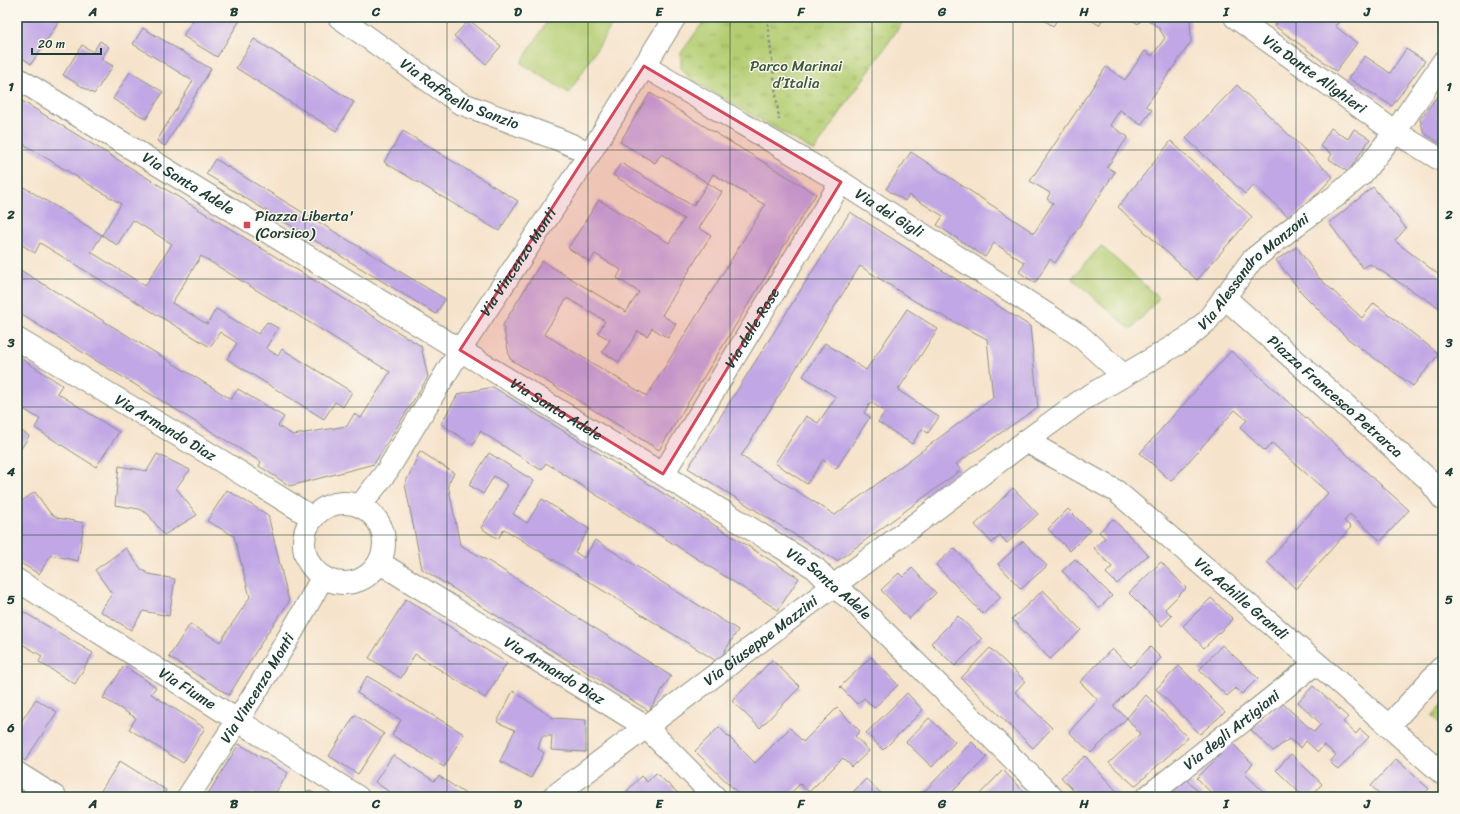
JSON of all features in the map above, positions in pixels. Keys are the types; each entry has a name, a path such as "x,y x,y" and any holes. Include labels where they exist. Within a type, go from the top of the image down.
{"street":[{"name":"Via Raffaello Sanzio","path":"339,17 460,103 560,140 590,153"},
{"name":"Via Vincenzo Monti","path":"360,506 386,471 460,350 590,153 675,17"},
{"name":"Via Dante Alighieri","path":"1235,17 1395,132 1443,161"},
{"name":"Via Alessandro Manzoni","path":"1026,441 1082,400 1186,339 1207,321 1252,260 1336,196 1362,174 1395,132 1443,62"},
{"name":"Via dei Gigli","path":"644,66 841,182 1079,335 1124,376"},
{"name":"Via Santa Adele","path":"17,78 815,568 833,586 853,600 1052,797"},
{"name":"Via delle Rose","path":"663,474 841,182"},
{"name":"Piazza Francesco Petrarca","path":"1224,297 1428,479 1443,499"},
{"name":"Via Armando Diaz","path":"17,339 218,459 313,518"},
{"name":"Via Giuseppe Mazzini","path":"552,797 1026,441"},
{"name":"Via Achille Grandi","path":"1026,441 1116,491 1443,774"},
{"path":"340,503 350,503 360,506 370,512 383,530 385,541 384,552 380,563 372,573 361,581 347,584 334,583 322,578 313,570 307,561 304,550 304,538 307,528 320,510 340,503"},
{"name":"Via Armando Diaz","path":"380,563 646,727 715,797"},
{"name":"Via Vincenzo Monti","path":"188,797 237,721 322,578"},
{"name":"Via Fiume","path":"17,580 358,797"},
{"name":"Via degli Artigiani","path":"1147,797 1316,663"},
{"path":"1389,726 1443,666"},
{"path":"17,773 55,797"}],"path":[{"path":"767,17 783,148"}],"highlighted area":[{"path":"644,66 841,182 663,474 460,350"}],"green space":[{"path":"550,17 617,17 569,93 521,63"},
{"name":"Parco Marinai d’Italia","path":"707,17 906,17 814,151 689,78 681,68 681,53"},
{"path":"1101,246 1159,298 1131,330 1072,278"},
{"path":"1443,704 1443,727 1432,716"}],"building":[{"path":"17,17 62,17 31,64 17,54"},
{"path":"195,17 242,17 217,57 183,36"},
{"path":"1039,17 1059,17 1053,26"},
{"path":"1086,17 1104,17 1099,25"},
{"path":"1128,17 1144,17 1138,24"},
{"path":"1144,17 1190,17 1191,42 1146,106 1152,110 1141,125 1120,110 1110,125 1128,137 1107,167 1115,172 1055,263 1050,259 1035,283 1019,272 1025,263 994,243 985,257 937,225 943,216 909,195 905,201 886,189 911,152 1034,233 1053,203 1047,199 1050,193 1030,181 1106,67 1125,80 1145,51 1152,56 1165,38 1159,28"},
{"path":"1281,17 1336,17 1340,20 1335,26 1357,43 1336,71 1275,26"},
{"path":"1415,17 1429,17 1422,24"},
{"path":"469,20 501,46 486,64 454,36"},
{"path":"143,28 211,69 165,146 157,141 193,81 133,44"},
{"path":"254,39 354,102 336,131 236,68"},
{"path":"100,41 109,47 101,59 113,66 94,94 63,75 82,45 93,52"},
{"path":"1406,49 1425,61 1392,106 1348,78 1365,56 1390,73"},
{"path":"130,72 163,92 146,119 113,99"},
{"path":"1237,85 1333,177 1292,220 1254,185 1245,194 1186,138"},
{"path":"1443,89 1443,145 1424,133 1420,119"},
{"path":"650,93 816,194 659,450 510,359 503,325 542,261 626,312 639,292 617,278 621,270 595,254 590,262 568,248 599,200 669,243 684,219 613,175 621,163 693,206 708,183 661,154 655,163 620,142","holes":["713,174 765,205 647,396 544,334 567,298 605,321 598,333 610,340 602,352 619,362 638,331 647,336 652,328 668,338 676,324 662,315 711,235 699,228 722,192 708,183"]},
{"path":"17,98 421,346 428,377 374,464 290,486 259,466 261,462 17,312 17,268 231,399 238,389 284,417 278,426 293,435 347,426 354,414 361,418 390,372 201,256 172,303 207,324 216,309 258,334 267,322 278,328 266,348 278,356 282,349 352,392 343,407 335,402 324,419 227,359 237,343 220,332 210,347 40,243 35,253 17,242 17,183 102,235 121,204 17,140","holes":["133,220 172,244 145,286 91,252 102,235 117,245"]},
{"path":"1331,128 1348,139 1354,129 1370,139 1348,172 1329,159 1332,154 1320,146"},
{"path":"403,131 518,201 499,231 384,162"},
{"path":"1171,141 1252,217 1197,280 1118,207"},
{"path":"215,159 445,299 436,314 206,174"},
{"path":"1373,187 1406,228 1395,241 1443,278 1443,310 1370,264 1363,268 1329,223"},
{"path":"850,212 1030,326 1038,407 956,464 961,470 837,561 688,468","holes":["860,266 916,302 987,339 993,398 835,515 741,456"]},
{"path":"1297,247 1317,276 1362,318 1374,303 1439,354 1413,386 1348,339 1303,294 1276,260"},
{"path":"907,309 938,329 898,390 939,417 928,433 922,429 912,444 878,422 885,412 871,402 864,413 870,417 836,469 823,460 807,484 775,463 806,416 818,423 836,397 803,376 825,343 866,370"},
{"path":"1231,351 1409,510 1381,541 1350,514 1344,521 1351,527 1296,589 1267,562 1328,493 1272,443 1265,451 1240,428 1247,420 1235,410 1171,481 1140,453"},
{"path":"17,356 62,385 57,393 119,432 96,467 35,428 40,419 17,405"},
{"path":"493,387 799,578 778,610 546,463 541,470 480,431 473,445 441,424 458,394"},
{"path":"17,428 29,436 17,455"},
{"path":"420,451 454,473 448,484 460,545 485,559 671,676 649,711 422,569 405,484"},
{"path":"489,453 534,481 513,514 527,523 542,499 589,529 575,552 584,558 595,540 738,630 718,662 504,529 498,539 481,528 508,485 494,476 483,494 469,485"},
{"path":"157,454 190,470 176,488 197,515 164,535 148,514 139,509 115,505 119,466 147,471"},
{"path":"1013,488 1038,514 1007,543 1000,535 992,543 975,525"},
{"path":"227,490 268,515 289,602 268,632 229,695 169,657 190,624 220,642 250,597 234,536 207,521"},
{"path":"35,492 50,513 58,518 84,523 78,561 51,555 39,574 17,561 17,543 20,538 17,533 17,504"},
{"path":"1068,509 1090,531 1070,551 1048,529"},
{"path":"1113,519 1148,555 1117,584 1106,573 1112,567 1094,548 1105,538 1099,532"},
{"path":"1023,541 1047,566 1021,589 998,564"},
{"path":"126,548 141,569 149,574 175,579 169,616 143,611 131,630 100,611 112,594 95,570"},
{"path":"954,548 1001,597 983,614 936,565"},
{"path":"1075,559 1112,596 1099,608 1062,571"},
{"path":"1161,562 1186,588 1165,609 1172,616 1162,626 1129,593"},
{"path":"912,568 936,593 909,619 881,590 899,573 903,577"},
{"path":"1043,590 1081,630 1050,659 1012,619"},
{"path":"1211,598 1233,619 1204,648 1183,626"},
{"path":"406,599 507,663 485,698 415,654 401,678 369,658"},
{"path":"22,611 93,653 75,684 39,662 42,656 17,641 17,619"},
{"path":"958,616 982,639 955,666 931,643"},
{"path":"1222,645 1258,678 1242,694 1236,688 1227,696 1199,670"},
{"path":"1150,647 1161,658 1113,706 1127,718 1091,753 1069,732 1098,700 1080,682 1112,649 1131,667"},
{"path":"990,648 1025,681 1015,692 1052,728 1033,748 961,678"},
{"path":"871,657 898,685 874,708 864,698 857,704 840,687"},
{"path":"772,660 800,687 760,728 732,701"},
{"path":"124,666 156,687 151,694 205,728 183,763 129,729 136,718 103,698"},
{"path":"1179,666 1225,712 1200,734 1156,689"},
{"path":"367,676 464,734 444,767 392,735 401,720 357,693"},
{"path":"1313,686 1348,717 1343,722 1356,734 1360,729 1369,737 1338,770 1330,762 1336,755 1324,745 1318,752 1306,741 1301,748 1289,739 1273,751 1251,730 1282,703 1314,732 1321,724 1298,702"},
{"path":"513,691 553,718 586,720 586,752 551,750 552,736 542,736 538,749 544,753 531,778 500,761 515,730 497,722"},
{"path":"907,693 923,710 883,750 866,733"},
{"path":"1146,695 1188,738 1135,786 1109,763 1140,734 1127,718"},
{"path":"36,699 57,712 25,761 17,755 17,728"},
{"path":"837,708 860,731 855,736 869,751 852,767 843,758 809,792 800,784 787,797 742,797 695,751 719,727 755,763 790,728 803,742"},
{"path":"355,715 384,734 358,774 329,756"},
{"path":"929,718 955,742 932,767 906,742"},
{"path":"972,742 987,757 947,797 919,797"},
{"path":"1232,743 1253,764 1244,773 1269,797 1215,797 1197,778"},
{"path":"239,744 288,773 273,797 258,797 252,793 250,797 206,797"},
{"path":"1291,754 1322,784 1310,797 1304,797 1276,770"},
{"path":"393,755 434,781 439,776 470,797 397,797 375,782"},
{"path":"1085,756 1120,795 1118,797 1079,797 1061,777"},
{"path":"1396,759 1429,789 1421,797 1383,797 1371,786"},
{"path":"120,761 166,790 162,797 97,797"},
{"path":"1003,770 1017,785 1030,797 977,797"},
{"path":"656,773 678,793 674,797 632,797 627,791 641,776 647,782"},
{"path":"866,779 885,797 858,797 853,792"},
{"path":"1187,779 1203,797 1164,797"},
{"path":"308,790 321,797 304,797"}],"place":[{"name":"Piazza Liberta' (Corsico)","path":"247,225"}]}
